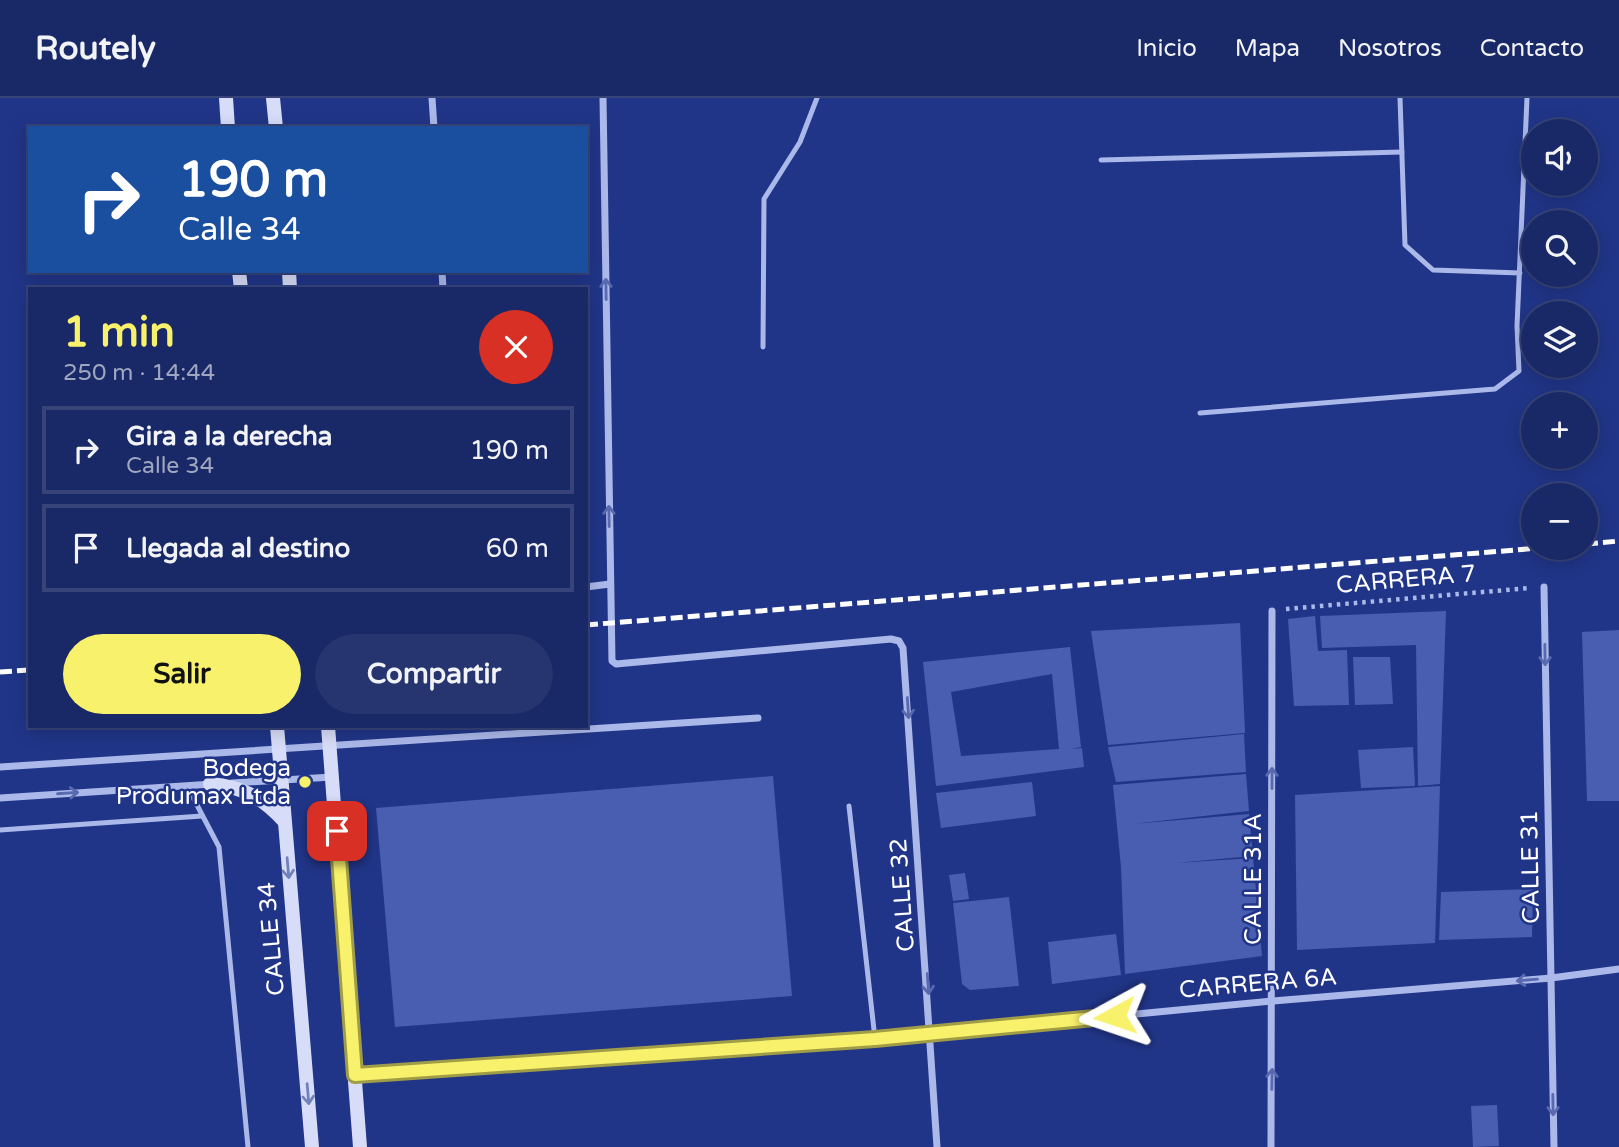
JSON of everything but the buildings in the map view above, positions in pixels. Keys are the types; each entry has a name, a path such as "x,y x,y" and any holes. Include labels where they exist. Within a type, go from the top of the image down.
{"main road":[{"path":"226,98 228,126"},
{"path":"274,98 276,126"},
{"name":"CALLE 34","path":"277,728 312,1147"},
{"path":"328,728 360,1147"},
{"path":"210,784 250,792 268,803 284,821"}],"street":[{"path":"432,98 433,126"},
{"path":"588,587 610,584 603,98"},
{"name":"CALLE 32","path":"610,584 614,663 891,639 900,641 903,648 937,1147"},
{"name":"CALLE 31","path":"1544,587 1554,1147"},
{"name":"CALLE 31A","path":"1271,1147 1272,611"},
{"path":"0,767 758,718"},
{"path":"0,798 332,776"},
{"name":"CARRERA 6A","path":"355,1075 875,1039 1273,1000 1551,978 1619,969"}],"lane":[{"path":"763,347 764,199 800,142 817,98"},
{"path":"1400,98 1405,245 1433,270 1520,273"},
{"path":"1200,413 1495,389 1519,371 1527,98"},
{"path":"1101,160 1402,152"},
{"path":"187,786 219,847 248,1147"},
{"path":"849,806 875,1039"},
{"path":"0,830 202,816"}],"path":[{"name":"CARRERA 7","path":"1272,611 1544,587"}],"railway":[{"path":"1598,543 1619,541"},
{"path":"588,625 1521,550"},
{"path":"0,672 28,670"}],"place":[{"name":"Bodega Produmax Ltda","path":"305,782"}],"route":[{"path":"337,831 355,1075 875,1039 1115,1016"}]}
